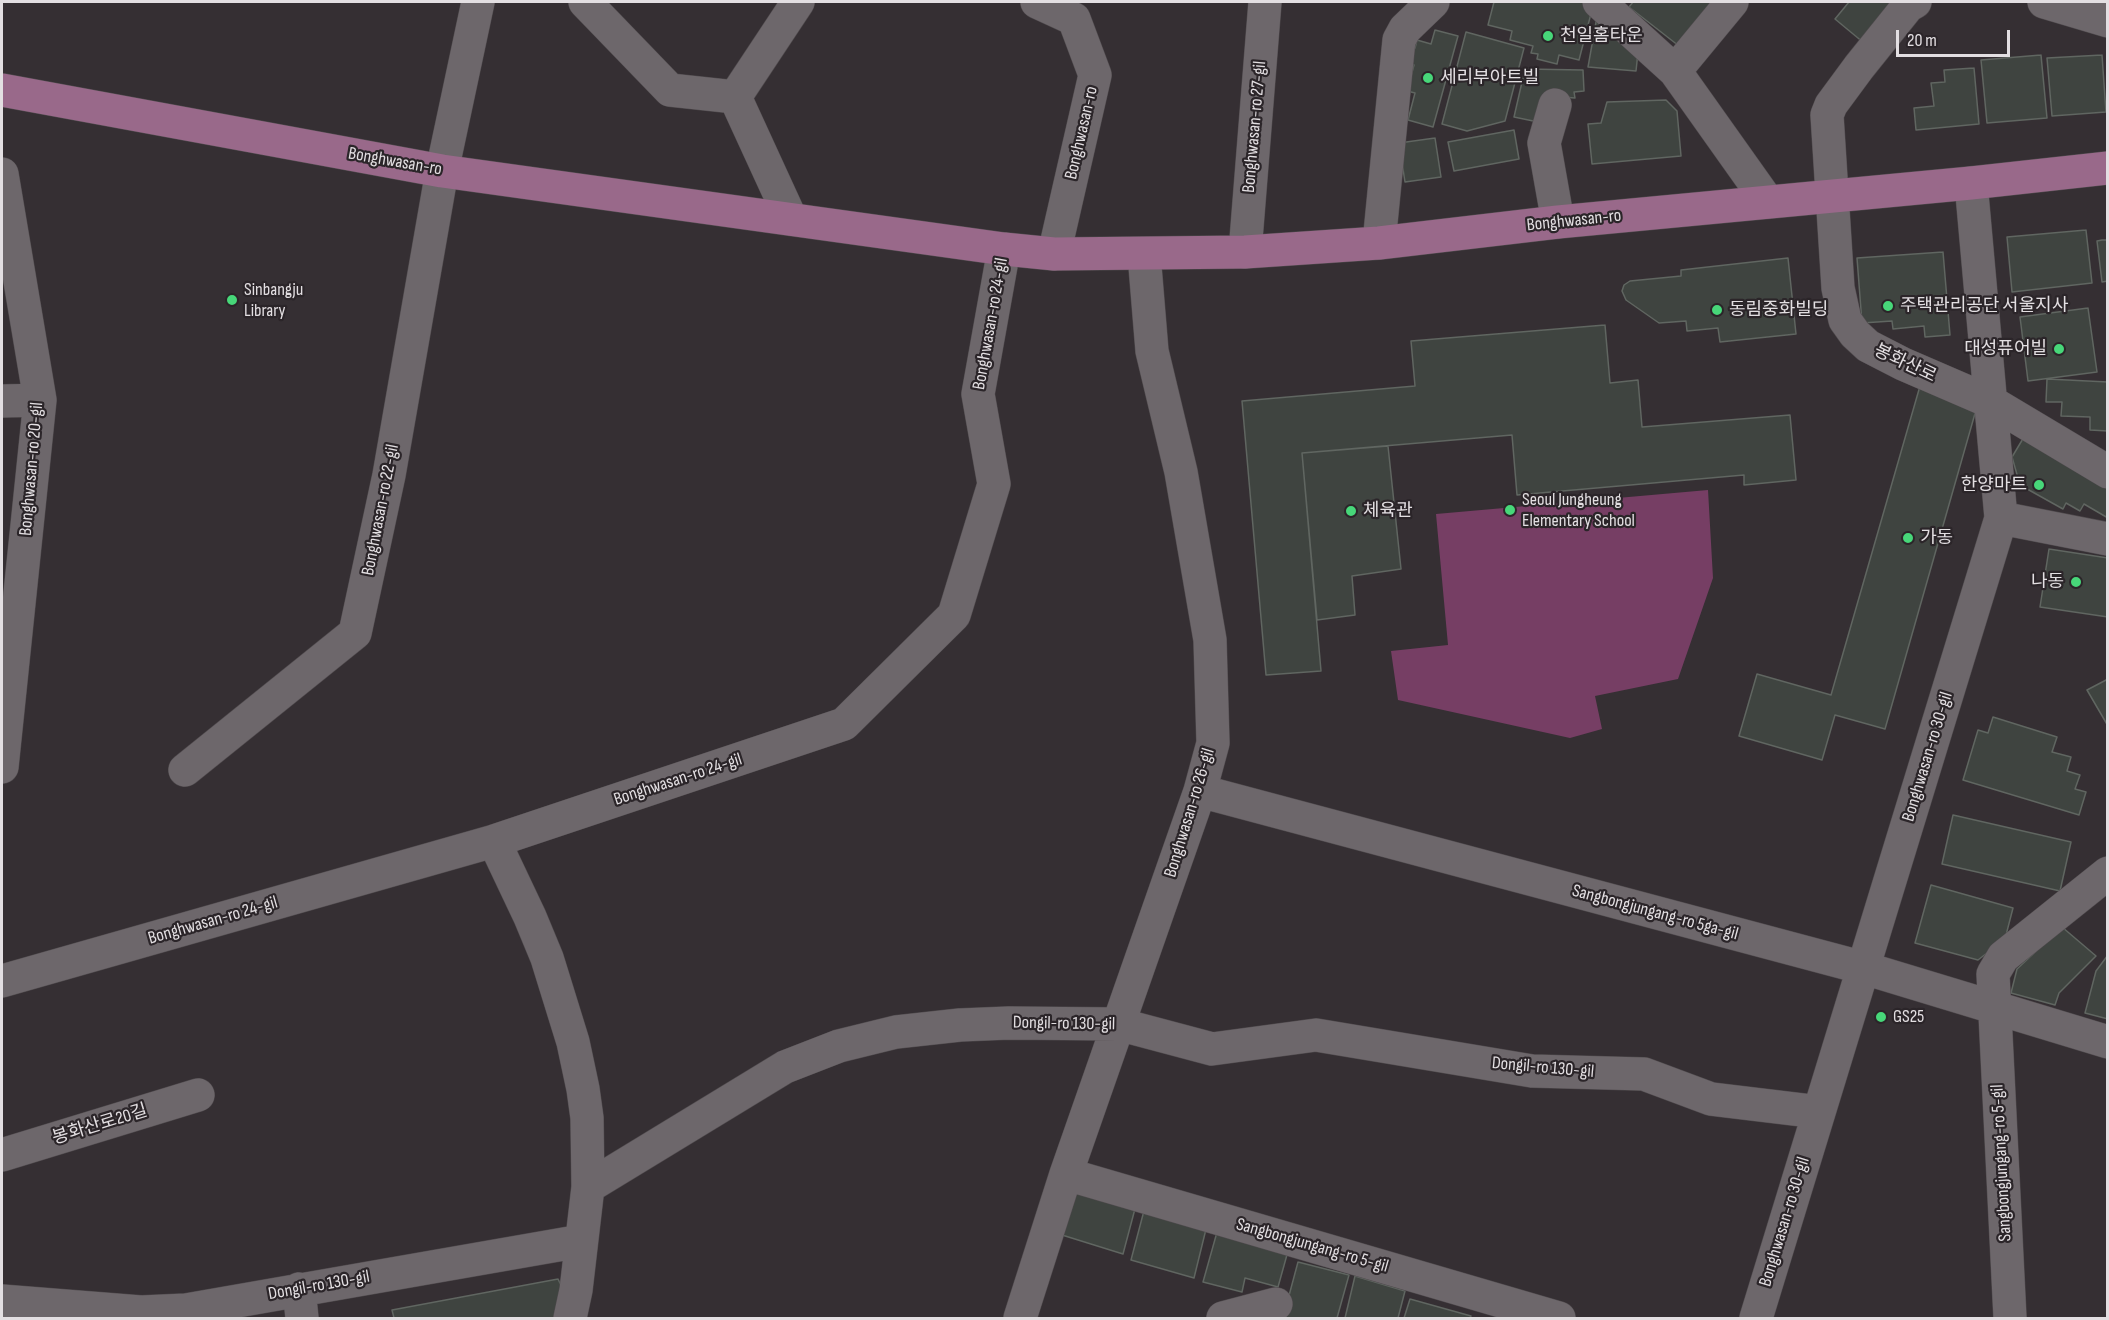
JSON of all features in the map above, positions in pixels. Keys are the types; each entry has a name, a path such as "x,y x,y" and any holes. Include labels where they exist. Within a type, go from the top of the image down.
{"main road":[{"name":"Bonghwasan-ro","path":"2,90 442,171 1054,254 1245,252 1379,243 1558,222 2108,168"}],"street":[{"name":"Bonghwasan-ro 22-gil","path":"185,770 355,633 389,475 442,171 478,2"},
{"path":"585,2 670,90 735,97"},
{"path":"735,97 798,2"},
{"name":"Bonghwasan-ro","path":"1037,2 1074,19 1095,75 1054,254"},
{"name":"Bonghwasan-ro 27-gil","path":"1245,252 1265,2"},
{"path":"1379,243 1399,40 1405,29 1433,2"},
{"path":"1599,2 1675,71 1768,202"},
{"path":"1675,71 1731,2"},
{"name":"봉화산로","path":"1915,2 1908,6 1831,105 1827,115 1840,303 1845,320 1868,346 1903,364 1991,402 2108,472"},
{"path":"2044,2 2108,21"},
{"path":"735,97 791,219"},
{"path":"1555,105 1544,143 1558,222"},
{"name":"Bonghwasan-ro 20-gil","path":"2,174 40,400 2,767"},
{"name":"Bonghwasan-ro 30-gil","path":"1756,1318 2001,518 1971,183"},
{"name":"Bonghwasan-ro 24-gil","path":"2,981 494,841 844,724 954,615 994,484 978,394 1004,249"},
{"name":"Bonghwasan-ro 26-gil","path":"1020,1318 1066,1174 1200,791 1213,743 1210,640 1181,472 1152,351 1144,254"},
{"path":"2,401 40,400"},
{"path":"2001,518 2108,539"},
{"name":"Sangbongjungang-ro 5ga-gil","path":"1200,791 1864,968 2108,1042"},
{"path":"494,841 547,958 573,1042 583,1089 587,1118 588,1187 576,1290 570,1318"},
{"name":"Sangbongjungang-ro 5-gil","path":"2010,1318 1993,974 2003,957 2108,873"},
{"name":"Dongil-ro 130-gil","path":"588,1187 784,1067 839,1046 896,1032 960,1025 1118,1024 1212,1049 1316,1035 1532,1071 1644,1074 1711,1099 1819,1112"},
{"name":"봉화산로20길","path":"2,1155 198,1095"},
{"name":"Sangbongjungang-ro 5-gil","path":"1066,1174 1559,1318"},
{"name":"Dongil-ro 130-gil","path":"2,1301 141,1312 300,1304 581,1241"},
{"path":"1223,1318 1276,1304"}],"shaded area":[{"path":"1708,490 1713,578 1678,679 1595,696 1602,729 1570,738 1398,700 1391,651 1448,645 1436,514"}],"building":[{"name":"천일홈타운","path":"1494,2 1594,2 1579,60 1559,55 1557,64 1537,59 1538,54 1531,53 1533,46 1510,40 1512,31 1488,25"},
{"path":"1633,2 1714,2 1679,46 1629,7"},
{"path":"1849,2 1908,2 1870,48 1835,19"},
{"path":"1598,11 1638,52 1636,71 1588,67"},
{"name":"세리부아트빌","path":"1435,30 1458,36 1433,127 1408,120 1415,93 1407,91 1414,65 1402,62 1406,46 1415,48 1417,40 1431,44"},
{"path":"1466,32 1524,48 1505,121 1467,131 1442,124"},
{"path":"2041,55 2047,118 1987,123 1981,60"},
{"path":"2102,55 2106,112 2052,116 2047,58"},
{"path":"1974,68 1979,124 1916,130 1914,108 1934,106 1931,83 1945,82 1944,70"},
{"path":"1525,69 1583,70 1584,91 1574,92 1575,98 1548,96 1538,122 1514,117"},
{"path":"1666,100 1677,111 1681,156 1592,164 1588,124 1601,123 1607,102"},
{"path":"1514,130 1519,159 1454,171 1448,142"},
{"path":"1435,138 1441,177 1405,182 1399,143"},
{"path":"2086,230 2092,283 2012,292 2007,237"},
{"path":"2108,240 2108,281 2102,282 2097,241"},
{"path":"1943,252 1950,335 1925,337 1924,326 1893,329 1892,321 1862,323 1857,258"},
{"name":"동림중화빌딩","path":"1788,258 1796,334 1720,342 1718,328 1687,331 1686,321 1659,323 1626,300 1622,291 1624,285 1630,281 1681,276 1681,270"},
{"name":"대성퓨어빌","path":"2088,308 2097,372 2028,381 2020,317"},
{"path":"1605,325 1610,383 1638,380 1642,427 1790,415 1796,480 1744,485 1744,475 1517,495 1512,435 1302,453 1321,671 1266,675 1242,401 1415,386 1411,341"},
{"path":"2047,379 2108,382 2108,431 2090,430 2090,417 2061,416 2062,402 2046,402"},
{"name":"가동","path":"1920,386 1978,403 1885,729 1835,715 1822,760 1739,736 1757,674 1831,695"},
{"path":"2024,437 2108,486 2108,518 2084,504 2080,511 2066,503 2063,509 2020,485 2012,457"},
{"name":"체육관","path":"1388,446 1401,569 1352,576 1355,615 1317,620 1302,453"},
{"name":"나동","path":"2049,549 2108,558 2108,617 2040,607"},
{"path":"2108,679 2108,726 2087,690"},
{"path":"1993,717 2057,737 2052,752 2071,757 2067,771 2080,775 2075,789 2086,792 2079,815 1963,780 1978,730 1988,733"},
{"path":"1953,815 2071,842 2060,891 1942,864"},
{"path":"1931,885 2013,908 2005,939 1978,960 1915,943"},
{"path":"2062,927 2096,956 2059,993 2055,1005 2011,993 2017,969"},
{"path":"2108,955 2108,1019 2085,1013 2096,971"},
{"path":"1076,1190 1136,1205 1123,1254 1062,1235"},
{"path":"1146,1203 1208,1221 1194,1278 1131,1260"},
{"path":"1219,1225 1290,1244 1278,1287 1245,1278 1242,1292 1203,1282"},
{"path":"1298,1262 1349,1275 1337,1318 1283,1318"},
{"path":"1355,1276 1405,1291 1398,1318 1345,1318"},
{"path":"558,1279 567,1298 558,1318 394,1318 392,1310"},
{"path":"1410,1299 1471,1316 1470,1318 1404,1318"}],"place":[{"name":"천일홈타운","path":"1548,36"},
{"name":"세리부아트빌","path":"1428,78"},
{"name":"Sinbangju Library","path":"232,300"},
{"name":"주택관리공단 서울지사","path":"1888,306"},
{"name":"동림중화빌딩","path":"1717,310"},
{"name":"대성퓨어빌","path":"2059,349"},
{"name":"한양마트","path":"2039,485"},
{"name":"Seoul Jungheung Elementary School","path":"1510,510"},
{"name":"체육관","path":"1351,511"},
{"name":"가동","path":"1908,538"},
{"name":"나동","path":"2076,582"},
{"name":"GS25","path":"1881,1017"}]}
